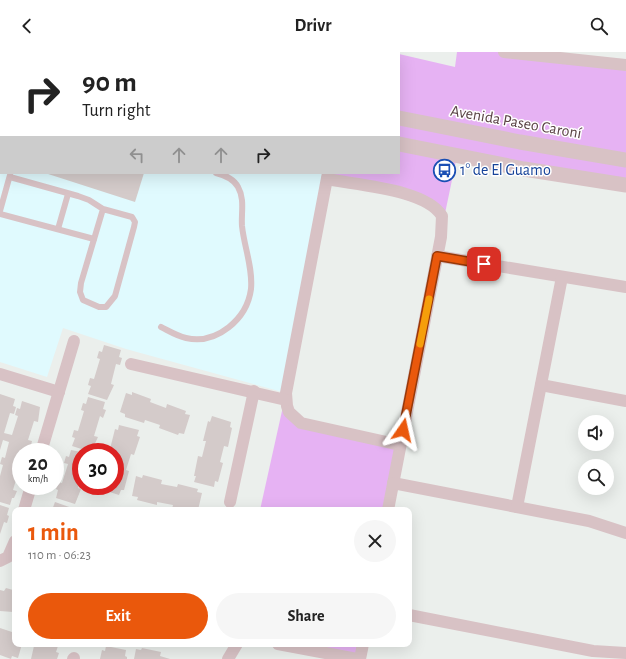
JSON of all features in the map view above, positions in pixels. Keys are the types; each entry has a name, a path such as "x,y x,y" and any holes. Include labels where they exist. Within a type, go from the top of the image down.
{"street":[{"path":"504,52 626,65"},
{"name":"Avenida Paseo Caroní","path":"400,118 520,142 626,160"},
{"path":"400,144 517,168 626,185"},
{"path":"389,507 443,223 439,211 419,199 398,192 327,176 292,354 286,400 289,412 302,424 400,445"},
{"path":"437,256 626,286"},
{"path":"517,507 562,277"},
{"path":"44,443 74,341"},
{"path":"131,364 254,391 286,400"},
{"path":"0,374 59,392"},
{"path":"541,385 626,401"},
{"path":"230,502 254,391"},
{"path":"393,483 589,521 626,533"},
{"path":"25,507 28,495"},
{"path":"0,561 8,557 12,548"},
{"path":"412,616 593,651 626,653"},
{"path":"228,659 235,647"},
{"path":"294,647 359,659 362,647"}],"lane":[{"path":"161,327 186,338 203,339 218,334 233,325 248,302 251,288 250,271 242,225 242,199 238,186 226,176 219,174"},
{"path":"0,211 10,175 89,200 103,209 127,214 132,217 135,222 115,296 106,307 99,307 89,304 83,300 80,292 81,283 103,209"},
{"path":"58,229 68,194"},
{"path":"0,214 94,239"}],"shaded area":[{"path":"457,52 504,52 626,65 626,185 457,156 443,223 439,211 331,174 400,174 400,54 455,67"},
{"path":"0,174 328,174 286,393 126,349 63,328 47,377 0,362"},
{"path":"286,393 292,417 400,445 389,507 261,507"},
{"path":"294,647 362,647 360,659"}],"building":[{"path":"48,174 144,174 135,202"},
{"path":"104,345 121,350 119,357 122,358 120,365 116,364 111,384 114,385 107,400 88,394 91,386 88,385 90,378 94,379 100,359 97,358 99,351 102,352"},
{"path":"132,392 151,399 150,402 166,408 167,404 186,411 185,414 190,415 184,434 179,433 178,435 159,428 160,425 145,420 144,423 125,417 125,414 120,412 126,393 132,395"},
{"path":"0,394 15,399 13,406 16,407 14,414 10,413 4,433 12,435 18,416 15,415 17,408 20,409 22,401 40,407 38,422 34,421 28,440 32,441 32,443 12,443 12,495 15,495 14,498 12,498 10,505 0,502 0,476 3,465 0,464 2,457 5,458 9,442 3,440 0,450"},
{"path":"88,397 105,402 103,409 106,410 103,418 100,416 94,436 98,437 95,443 73,443 75,438 72,437 74,430 78,431 84,411 81,410 83,403 86,404"},
{"path":"212,416 231,422 230,427 232,428 228,447 224,446 220,462 223,463 218,482 215,481 214,487 194,482 198,456 202,457 206,441 203,441 208,421 210,422"},
{"path":"119,425 139,430 137,436 140,437 134,455 131,454 126,470 129,471 124,490 124,443 112,443 115,429 118,430"},
{"path":"72,450 72,495 79,495 75,504 56,498 57,495 64,495 64,477 68,464 64,463 66,456 69,457"},
{"path":"143,475 162,480 161,484 177,487 178,484 198,489 197,492 202,493 199,507 172,507 173,505 157,502 157,505 137,500 138,497 132,496 136,476 142,478"},
{"path":"55,502 69,507 53,507"},
{"path":"0,505 9,508 7,515 9,516 7,523 4,522 0,534"},
{"path":"6,588 12,590 12,612 0,611 0,590 4,591"},
{"path":"0,628 12,632 12,647 21,647 18,658 12,656 11,659 0,655"},
{"path":"34,647 58,647 56,652 59,653 57,659 31,659"},
{"path":"106,647 126,650 125,656 127,659 100,659 102,650 105,651"},
{"path":"142,648 161,652 160,656 170,659 134,659 136,649 141,650"}],"slow traffic":[{"path":"420,344 429,299"}],"place":[{"name":"1° de El Guamo","path":"445,170"}],"route":[{"path":"403,430 437,256 484,264"}]}
